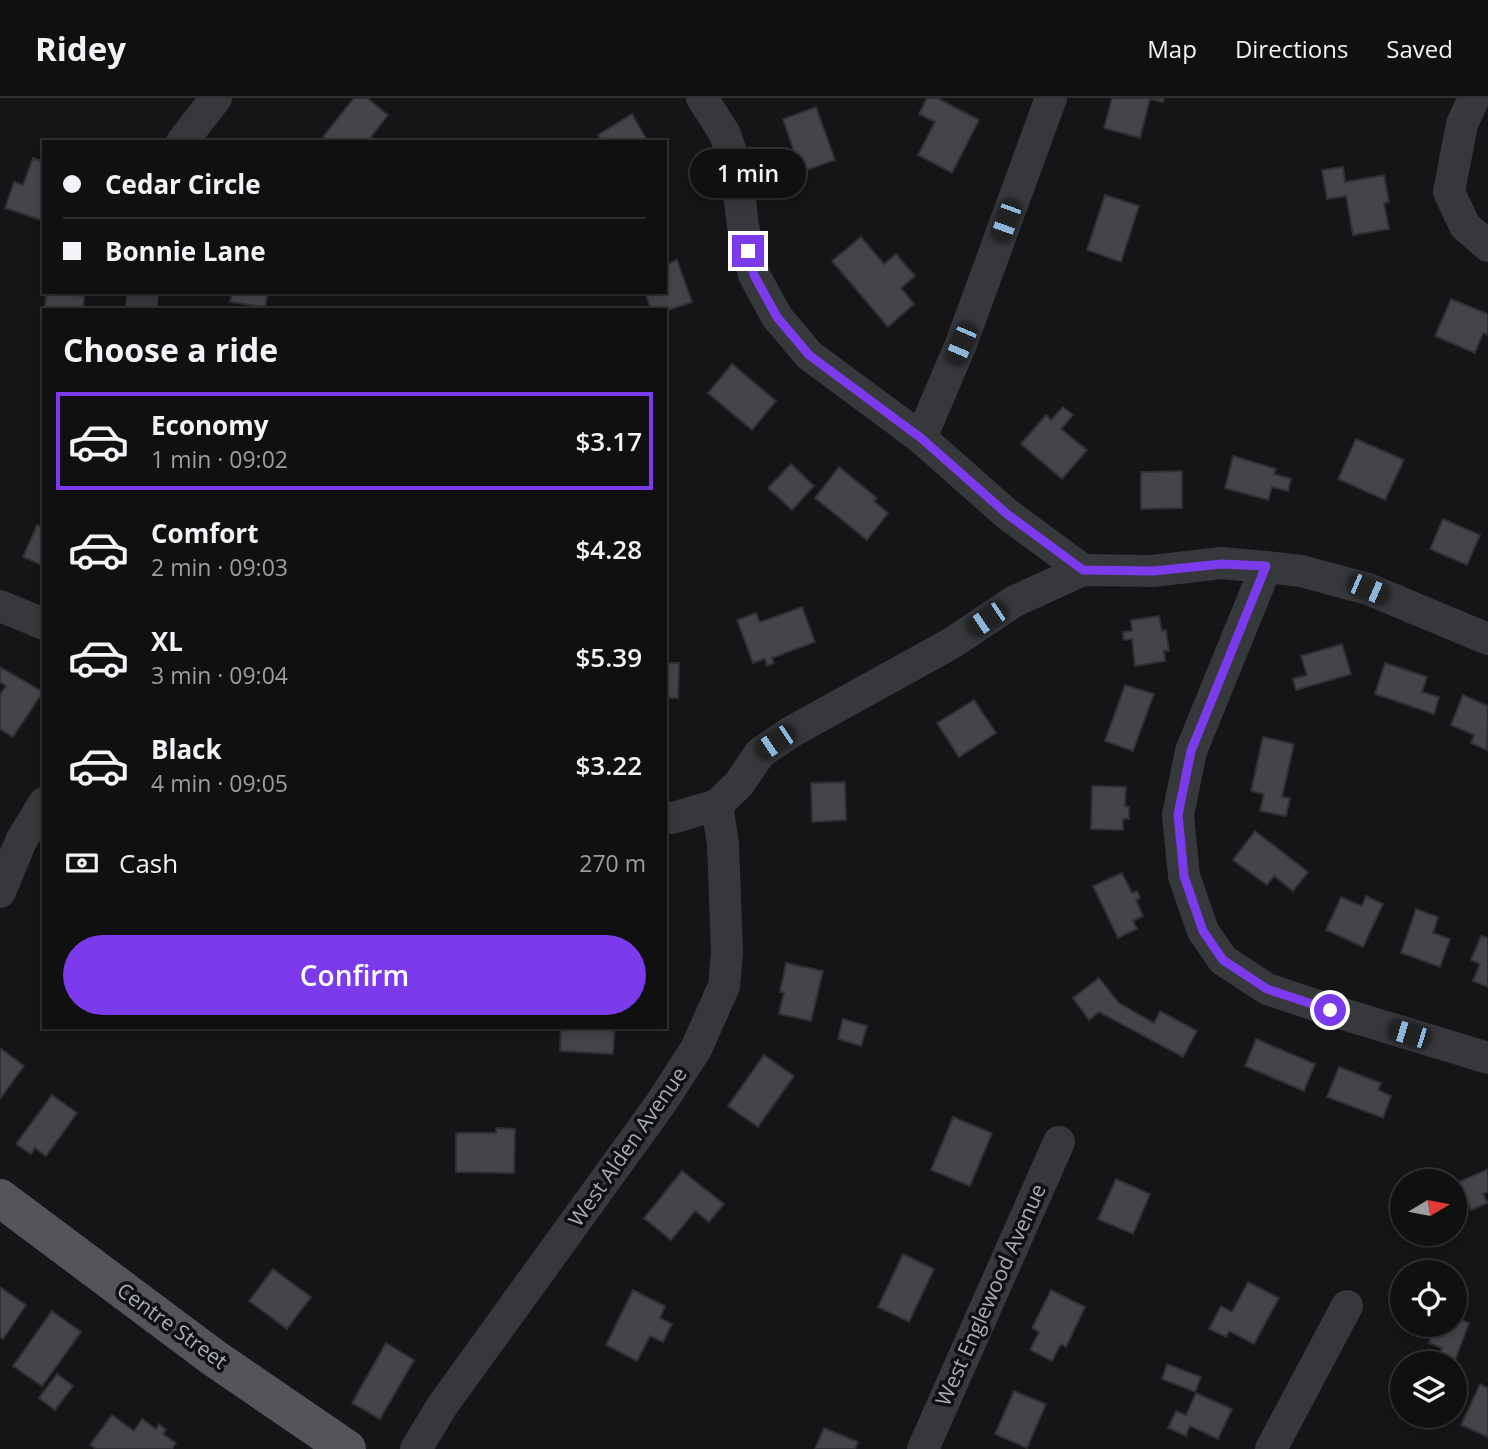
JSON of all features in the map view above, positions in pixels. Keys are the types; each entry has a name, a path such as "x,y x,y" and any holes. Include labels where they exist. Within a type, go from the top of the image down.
{"main road":[{"name":"Centre Street","path":"0,1198 214,1358 346,1449"}],"street":[{"path":"184,140 216,98"},
{"path":"702,98 725,134 736,169 743,226 754,275 777,317 809,355 921,438 1007,514 1083,570"},
{"path":"921,438 961,344 1051,98"},
{"path":"1475,98 1462,124 1450,192 1465,226 1488,246"},
{"path":"667,818 717,805 739,784 760,753 791,732 952,643 1013,602 1083,570 1153,571 1222,564 1301,571 1368,589 1488,639"},
{"path":"1266,566 1191,751 1178,815 1184,876 1203,931 1223,960 1267,989 1488,1058"},
{"path":"0,606 42,623"},
{"name":"West Alden Avenue","path":"416,1449 442,1406 661,1103 696,1049 724,986 727,953 723,844 717,805"},
{"path":"0,892 21,841 42,806"},
{"name":"West Englewood Avenue","path":"923,1449 1059,1142"},
{"path":"1271,1449 1348,1306"}],"building":[{"path":"354,98 367,98 388,115 371,137 375,140 327,140 323,137"},
{"path":"927,98 937,98 979,120 952,173 918,155 935,122 919,114"},
{"path":"1112,98 1164,98 1163,102 1150,99 1140,138 1104,128"},
{"path":"816,107 835,160 801,172 783,119"},
{"path":"632,114 647,140 601,140 598,135"},
{"path":"33,158 42,161 42,220 5,208 14,182 23,185"},
{"path":"1343,167 1345,182 1384,175 1389,202 1384,203 1389,229 1353,235 1346,196 1327,199 1322,170"},
{"path":"1105,195 1139,206 1121,262 1087,250"},
{"path":"861,237 884,264 896,254 915,276 901,288 914,304 888,327 832,261"},
{"path":"677,260 692,302 667,310 667,308 650,308 646,294 667,294 667,264"},
{"path":"46,294 84,296 83,308 45,308"},
{"path":"232,294 268,294 265,307 230,302"},
{"path":"1451,299 1488,314 1488,335 1483,333 1475,353 1435,336"},
{"path":"732,364 776,401 752,430 708,393"},
{"path":"1063,407 1073,415 1061,429 1087,450 1062,479 1021,444 1046,415 1051,420"},
{"path":"1356,439 1404,460 1385,500 1338,479"},
{"path":"1233,456 1276,469 1274,474 1291,479 1288,491 1272,487 1268,500 1225,488"},
{"path":"791,464 814,486 792,510 768,488"},
{"path":"839,467 877,498 874,501 888,513 867,540 815,498"},
{"path":"1182,471 1182,508 1141,509 1141,472"},
{"path":"1443,519 1480,535 1467,565 1430,549"},
{"path":"37,525 42,527 42,565 23,557"},
{"path":"802,607 815,642 772,658 774,663 767,666 765,659 753,663 737,620 756,613 760,622"},
{"path":"1159,616 1162,631 1166,630 1169,651 1164,651 1165,661 1135,666 1132,639 1124,640 1123,632 1132,631 1131,620"},
{"path":"1342,644 1351,674 1296,690 1293,679 1307,675 1301,656"},
{"path":"667,663 679,663 678,698 667,698"},
{"path":"1385,663 1427,677 1422,692 1439,697 1434,714 1375,694"},
{"path":"0,667 42,691 13,737 0,729 0,695 6,686 0,682"},
{"path":"1125,685 1154,694 1133,751 1105,741"},
{"path":"1463,695 1488,706 1487,750 1471,743 1474,735 1451,725"},
{"path":"974,700 996,733 959,757 937,723"},
{"path":"1263,737 1294,744 1282,797 1290,798 1286,816 1260,811 1264,794 1251,791"},
{"path":"845,782 846,820 812,822 811,783"},
{"path":"1092,786 1126,787 1125,806 1129,807 1129,819 1123,819 1123,830 1091,829"},
{"path":"1255,831 1308,872 1293,891 1274,876 1267,885 1233,860"},
{"path":"1122,873 1132,893 1137,891 1140,898 1136,900 1143,916 1133,921 1137,929 1118,938 1093,886"},
{"path":"1366,896 1383,904 1363,947 1326,930 1341,897 1362,906"},
{"path":"1416,909 1438,917 1433,933 1450,939 1440,967 1401,953"},
{"path":"1481,936 1488,938 1488,987 1473,981 1480,964 1471,960"},
{"path":"786,963 823,971 811,1021 779,1014"},
{"path":"1099,978 1119,1003 1154,1023 1160,1011 1197,1031 1183,1057 1099,1012 1089,1020 1073,998"},
{"path":"843,1019 867,1026 861,1046 838,1039"},
{"path":"561,1029 615,1029 613,1054 560,1051"},
{"path":"1256,1039 1315,1064 1304,1091 1245,1066"},
{"path":"0,1048 24,1066 0,1099"},
{"path":"764,1055 794,1076 758,1127 728,1106"},
{"path":"1339,1067 1381,1083 1378,1090 1391,1096 1383,1118 1327,1097"},
{"path":"52,1095 77,1113 46,1156 35,1148 31,1154 16,1144"},
{"path":"953,1117 992,1133 970,1186 931,1170"},
{"path":"496,1128 515,1129 514,1173 456,1172 456,1133 496,1133"},
{"path":"1488,1169 1488,1192 1483,1194 1488,1203 1471,1210 1467,1201 1467,1178"},
{"path":"682,1171 724,1204 709,1222 695,1211 671,1240 644,1218"},
{"path":"1116,1179 1150,1194 1133,1234 1098,1219"},
{"path":"903,1254 934,1269 909,1322 878,1307"},
{"path":"273,1269 311,1297 287,1329 249,1301"},
{"path":"1248,1282 1279,1298 1254,1344 1229,1331 1226,1337 1209,1329 1221,1306 1232,1312"},
{"path":"0,1287 26,1305 3,1339 0,1337"},
{"path":"633,1290 665,1306 660,1318 672,1324 663,1342 650,1336 637,1361 606,1345"},
{"path":"1051,1290 1085,1307 1066,1347 1061,1344 1052,1361 1030,1350 1039,1332 1032,1328"},
{"path":"52,1311 81,1332 42,1386 13,1366"},
{"path":"1431,1337 1464,1337 1458,1351 1441,1351 1442,1348 1429,1343"},
{"path":"386,1343 414,1360 380,1419 352,1403"},
{"path":"1167,1364 1201,1377 1195,1392 1162,1379"},
{"path":"57,1374 73,1386 55,1410 39,1398"},
{"path":"1480,1384 1488,1388 1488,1437 1467,1428 1467,1412"},
{"path":"1014,1391 1046,1404 1027,1448 995,1434"},
{"path":"1196,1393 1232,1409 1218,1439 1190,1426 1186,1436 1168,1428 1176,1411 1186,1415"},
{"path":"112,1415 134,1431 142,1419 156,1429 159,1424 166,1430 163,1434 176,1443 172,1449 96,1449 90,1445"},
{"path":"824,1428 858,1442 855,1449 815,1449"}],"route":[{"path":"748,251 754,275 777,317 809,355 921,438 1007,514 1083,570 1153,571 1222,564 1266,566 1191,751 1178,815 1184,876 1203,931 1223,960 1267,989 1330,1010"}]}
